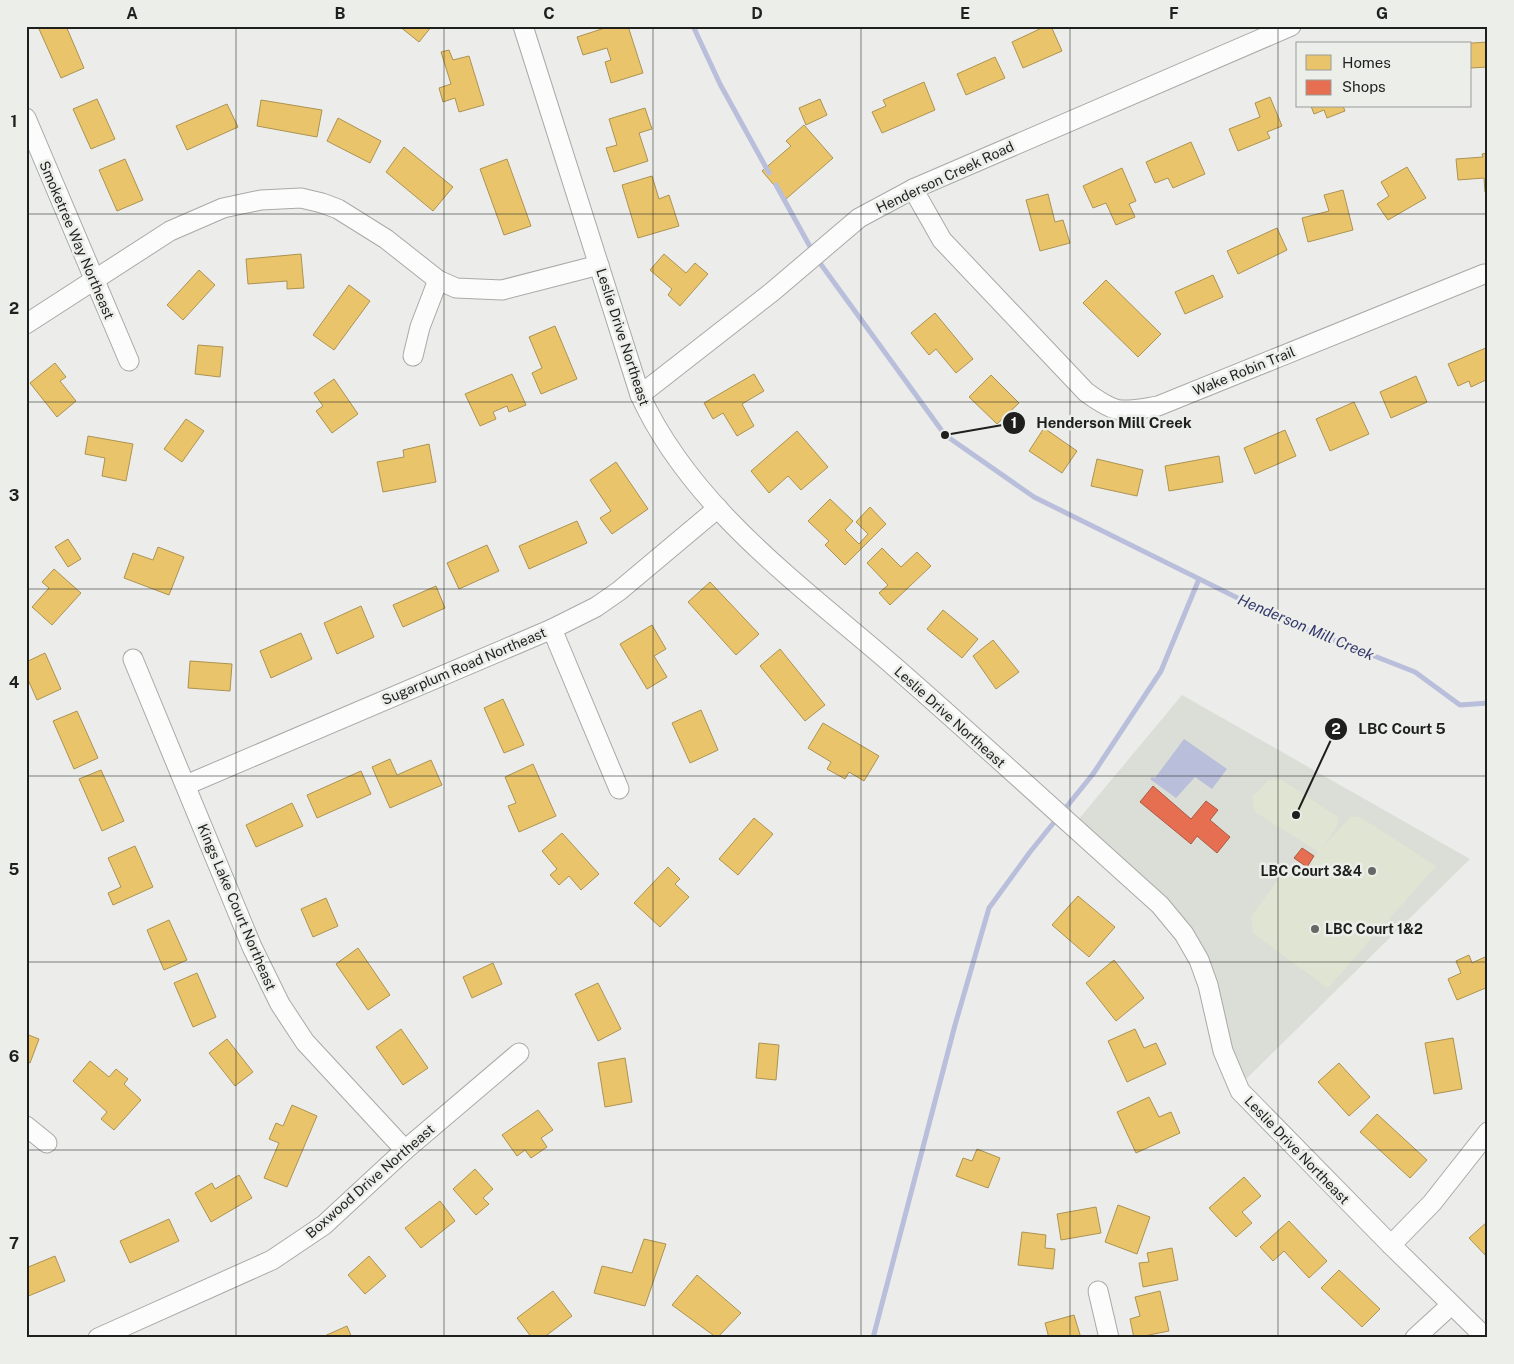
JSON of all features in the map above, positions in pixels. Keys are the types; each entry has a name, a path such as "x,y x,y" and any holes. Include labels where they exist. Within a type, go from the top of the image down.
{"street":[{"name":"Leslie Drive Northeast","path":"523,26 640,395 653,423 674,454 718,508 787,577 896,668 1160,905 1184,934 1199,960 1208,985 1223,1051 1240,1091 1391,1245 1486,1338"},
{"name":"Henderson Creek Road","path":"640,395 772,292 859,218 913,189 1291,26"},
{"name":"Smoketree Way Northeast","path":"26,118 129,362"},
{"name":"Wake Robin Trail","path":"913,189 942,240 1086,392 1106,407 1122,412 1158,406 1484,274"},
{"path":"26,324 95,282 132,255 170,231 223,208 261,200 282,198 322,203 338,210 386,239 438,280 456,288 502,290 599,265"},
{"path":"413,356 420,327 438,280"},
{"name":"Sugarplum Road Northeast","path":"186,785 552,629 596,607 619,591 718,508"},
{"path":"552,629 619,789"},
{"name":"Kings Lake Court Northeast","path":"133,659 252,947 280,1004 305,1042 405,1150"},
{"name":"Boxwood Drive Northeast","path":"98,1338 272,1260 324,1225 405,1150 519,1053"},
{"path":"26,1126 47,1143"},
{"path":"1391,1245 1432,1203 1488,1132"},
{"path":"1098,1291 1109,1338"},
{"path":"1415,1338 1451,1305"}],"shaded area":[{"path":"1182,695 1470,859 1241,1084 1190,936 1073,826"}],"green space":[{"path":"1280,779 1338,817 1337,826 1323,847 1350,817 1360,817 1436,866 1328,988 1253,933 1251,917 1286,869 1297,866 1312,876 1312,859 1319,852 1255,812 1252,797 1269,780"}],"water":[{"path":"1184,739 1227,769 1212,789 1195,777 1176,798 1150,779 1152,777 1155,778"}],"building: Homes":[{"path":"45,26 66,26 84,68 61,78 39,29"},
{"path":"399,26 432,26 419,42"},
{"path":"611,26 628,26 643,73 611,83 605,62 611,60 607,48 583,55 577,37"},
{"path":"1046,26 1051,26 1062,51 1023,68 1012,42"},
{"path":"1488,42 1488,67 1472,68 1472,43"},
{"path":"449,50 453,60 469,56 484,105 459,112 455,98 443,102 439,88 451,84 441,52"},
{"path":"995,57 1005,78 966,95 957,74"},
{"path":"924,82 935,110 882,133 872,112 886,106 883,100"},
{"path":"1270,97 1282,126 1267,132 1270,138 1238,151 1229,129 1260,117 1255,103"},
{"path":"97,99 115,139 91,149 73,109"},
{"path":"820,99 827,115 806,125 799,108"},
{"path":"261,100 322,110 317,137 257,126"},
{"path":"227,104 238,127 187,150 176,126"},
{"path":"645,108 652,129 639,133 648,161 614,172 606,148 617,145 609,119"},
{"path":"1312,108 1344,108 1345,111 1327,118 1324,110 1314,114"},
{"path":"338,118 381,141 370,163 327,141"},
{"path":"804,125 833,158 786,199 762,171 791,146 786,141"},
{"path":"1191,142 1205,174 1173,188 1168,178 1155,183 1146,162"},
{"path":"404,147 453,187 433,211 386,172"},
{"path":"1488,153 1488,192 1485,192 1484,178 1458,180 1456,159 1483,157 1482,154"},
{"path":"125,159 143,200 117,211 99,170"},
{"path":"507,159 531,226 504,235 480,169"},
{"path":"1407,167 1426,198 1388,220 1377,204 1389,196 1381,182"},
{"path":"1122,168 1136,201 1129,204 1135,217 1116,225 1106,203 1093,208 1083,186"},
{"path":"652,176 659,199 669,195 679,226 638,238 622,185"},
{"path":"1343,190 1353,230 1308,242 1302,218 1329,211 1324,195"},
{"path":"1048,194 1055,222 1063,220 1070,243 1040,251 1026,200"},
{"path":"1277,228 1287,250 1238,274 1227,251"},
{"path":"301,254 304,288 287,289 287,281 248,284 246,259"},
{"path":"664,254 686,273 695,263 708,274 680,306 668,295 672,289 650,270"},
{"path":"199,270 215,285 183,320 167,305"},
{"path":"1213,275 1223,297 1185,314 1175,292"},
{"path":"1106,280 1161,334 1138,357 1083,303"},
{"path":"349,285 370,301 334,350 313,335"},
{"path":"935,313 973,359 956,373 936,349 929,355 911,333"},
{"path":"555,326 577,379 541,394 532,373 542,368 529,337"},
{"path":"198,345 223,347 220,377 195,374"},
{"path":"1488,347 1488,379 1471,387 1469,381 1458,386 1448,364"},
{"path":"55,363 66,377 60,381 76,401 57,417 30,383"},
{"path":"512,374 526,405 509,412 507,406 493,412 496,419 480,426 465,394"},
{"path":"754,374 764,391 742,404 754,426 737,436 723,413 713,419 704,403"},
{"path":"991,375 1019,403 997,424 969,397"},
{"path":"1416,376 1427,402 1391,418 1380,392"},
{"path":"334,379 358,414 332,433 316,411 323,406 314,393"},
{"path":"1354,402 1369,434 1330,451 1316,419"},
{"path":"186,419 204,431 182,462 164,449"},
{"path":"1044,428 1077,451 1062,473 1029,451"},
{"path":"1285,430 1296,456 1255,474 1244,448"},
{"path":"797,431 828,467 801,490 788,476 769,493 751,471"},
{"path":"88,436 133,444 126,481 102,476 105,458 85,454"},
{"path":"429,444 436,482 383,492 377,462 404,457 403,450"},
{"path":"1219,456 1223,482 1169,491 1165,466"},
{"path":"1097,459 1143,470 1137,496 1091,486"},
{"path":"616,462 648,509 612,534 600,518 611,511 590,480"},
{"path":"830,499 853,521 845,530 859,544 868,534 856,522 870,507 886,524 845,565 825,545 829,541 808,521"},
{"path":"577,521 587,543 529,569 519,546"},
{"path":"68,539 81,559 68,567 55,547"},
{"path":"487,545 499,571 459,589 447,563"},
{"path":"158,547 184,557 169,595 124,578 133,553 153,560"},
{"path":"882,548 901,567 917,552 931,566 890,605 879,593 888,585 867,563"},
{"path":"54,569 81,593 52,625 32,607 49,588 42,582"},
{"path":"710,582 759,634 736,655 688,602"},
{"path":"436,586 445,608 403,627 393,605"},
{"path":"361,606 374,637 337,654 324,623"},
{"path":"943,610 978,639 962,658 927,629"},
{"path":"652,625 666,649 654,656 667,677 647,689 620,644"},
{"path":"301,633 312,659 271,678 260,651"},
{"path":"993,640 1019,672 996,689 973,656"},
{"path":"780,649 825,705 805,721 760,666"},
{"path":"45,653 61,689 37,700 26,675 26,662"},
{"path":"190,661 232,664 230,691 188,688"},
{"path":"503,699 524,745 504,753 484,708"},
{"path":"701,710 718,750 690,763 672,723"},
{"path":"77,711 98,758 74,769 53,721"},
{"path":"823,723 879,756 864,781 849,772 845,779 827,769 831,762 808,748"},
{"path":"390,759 397,775 431,760 442,785 390,808 372,767"},
{"path":"533,764 556,816 519,832 508,806 516,803 505,777"},
{"path":"101,770 124,821 102,831 79,779"},
{"path":"361,771 371,794 317,818 307,795"},
{"path":"292,803 303,826 256,847 246,825"},
{"path":"754,818 773,834 738,875 719,859"},
{"path":"562,833 599,874 581,890 569,876 559,885 550,875 557,869 542,851"},
{"path":"135,846 153,887 113,905 108,893 121,887 108,858"},
{"path":"668,867 680,879 675,884 689,897 660,927 634,903"},
{"path":"1078,896 1115,927 1089,957 1052,925"},
{"path":"326,898 338,926 313,937 301,909"},
{"path":"169,920 187,960 164,970 147,930"},
{"path":"358,948 390,995 368,1010 336,964"},
{"path":"1469,955 1472,963 1487,956 1488,987 1457,1000 1448,979 1461,973 1456,961"},
{"path":"1114,960 1144,998 1116,1021 1086,983"},
{"path":"493,963 502,984 472,998 463,977"},
{"path":"197,973 216,1017 193,1027 174,983"},
{"path":"598,983 621,1029 598,1041 575,994"},
{"path":"401,1029 428,1068 403,1085 376,1047"},
{"path":"1135,1029 1144,1048 1156,1043 1166,1064 1127,1082 1108,1041"},
{"path":"26,1034 39,1039 30,1063 26,1061"},
{"path":"1453,1038 1462,1089 1434,1094 1425,1043"},
{"path":"227,1039 253,1072 235,1086 209,1053"},
{"path":"759,1043 779,1045 776,1080 756,1078"},
{"path":"625,1058 632,1102 605,1107 598,1063"},
{"path":"90,1061 109,1077 116,1069 128,1079 124,1084 141,1100 114,1130 101,1119 107,1112 73,1081"},
{"path":"1339,1063 1370,1097 1349,1116 1318,1082"},
{"path":"1149,1097 1159,1117 1171,1112 1180,1133 1136,1153 1117,1112"},
{"path":"292,1105 317,1116 287,1187 264,1178 279,1143 269,1139 276,1123 283,1126"},
{"path":"538,1110 553,1130 541,1138 547,1147 531,1158 525,1150 517,1156 502,1135"},
{"path":"1377,1114 1427,1160 1410,1178 1360,1132"},
{"path":"977,1149 1000,1158 988,1188 956,1176 963,1158 972,1161"},
{"path":"475,1169 493,1189 483,1198 489,1204 476,1215 453,1189"},
{"path":"239,1175 252,1198 211,1222 195,1193 212,1183 215,1189"},
{"path":"1244,1177 1261,1196 1242,1212 1252,1223 1236,1237 1209,1208"},
{"path":"440,1201 455,1221 421,1248 405,1228"},
{"path":"1118,1205 1150,1217 1137,1254 1105,1242"},
{"path":"1096,1207 1101,1233 1061,1240 1057,1214"},
{"path":"169,1219 179,1241 130,1263 120,1241"},
{"path":"1289,1221 1327,1261 1309,1278 1284,1251 1273,1261 1260,1247"},
{"path":"1488,1223 1488,1258 1469,1238"},
{"path":"1022,1232 1046,1235 1045,1248 1055,1249 1053,1269 1018,1265"},
{"path":"644,1239 666,1244 645,1306 594,1293 602,1266 632,1273"},
{"path":"1172,1248 1178,1280 1143,1287 1139,1263 1149,1262 1147,1253"},
{"path":"55,1256 65,1281 26,1297 26,1268"},
{"path":"369,1256 386,1276 365,1294 348,1275"},
{"path":"1339,1270 1380,1309 1362,1327 1321,1288"},
{"path":"697,1275 741,1313 717,1338 672,1305"},
{"path":"553,1291 572,1316 543,1338 532,1338 517,1318"},
{"path":"1160,1291 1169,1331 1134,1338 1130,1319 1140,1316 1135,1297"},
{"path":"1074,1315 1081,1338 1049,1338 1045,1323"},
{"path":"347,1326 352,1338 320,1338"}],"building: Shops":[{"path":"1153,786 1191,819 1206,801 1218,810 1210,820 1230,837 1217,853 1197,836 1191,844 1140,802"},
{"path":"1302,848 1314,856 1307,867 1294,858"}],"waterway":[{"name":"Henderson Mill Creek","path":"693,26 720,84 769,173"},
{"name":"Henderson Mill Creek","path":"776,185 813,252"},
{"name":"Henderson Mill Creek","path":"817,259 945,435 1034,497 1278,618 1415,672 1460,705 1488,703"},
{"path":"873,1338 955,1025 989,908 1030,852 1093,774 1161,671 1199,579"}],"place":[{"name":"Henderson Mill Creek","path":"945,435"},
{"name":"LBC Court 5","path":"1296,815"},
{"name":"LBC Court 3&4","path":"1372,871"},
{"name":"LBC Court 1&2","path":"1315,929"}]}
